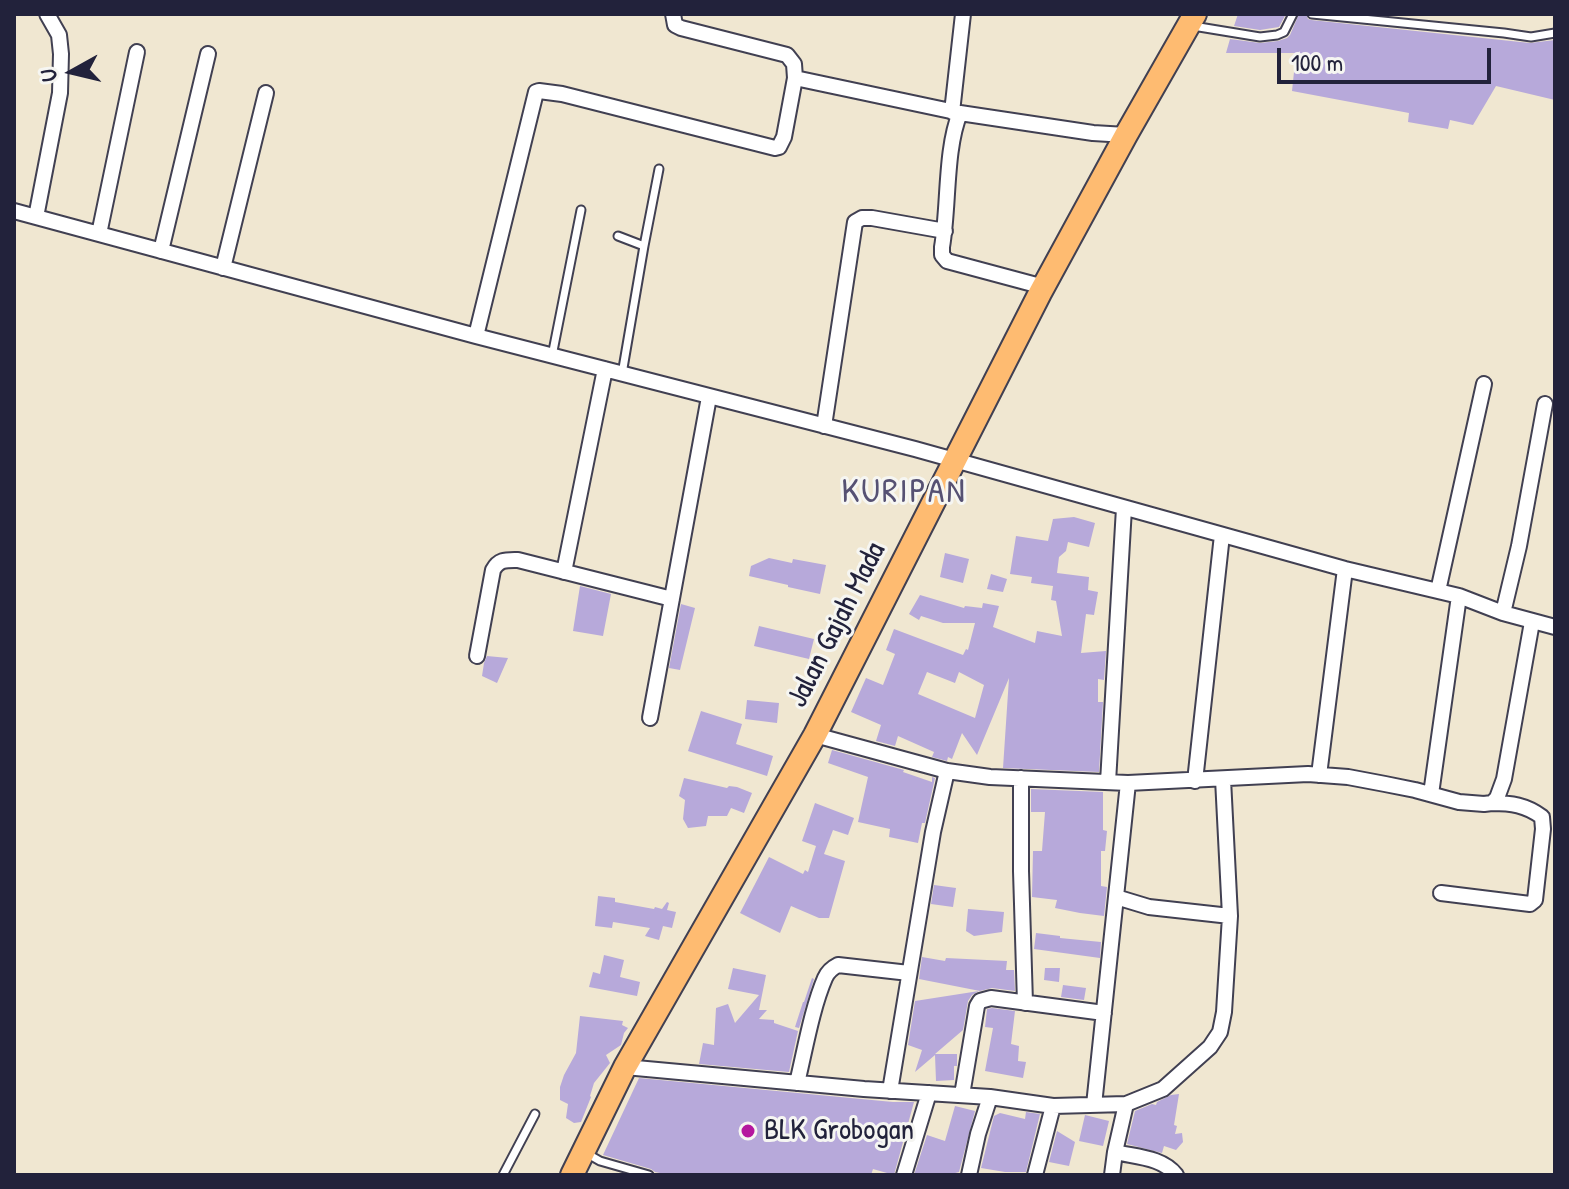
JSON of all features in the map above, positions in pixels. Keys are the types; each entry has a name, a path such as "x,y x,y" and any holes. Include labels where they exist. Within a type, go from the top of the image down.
{"main road":[{"name":"Jalan Gajah Mada","path":"572,1175 625,1067 815,735 1044,287 1191,20"}],"street":[{"path":"36,217 60,93 59,35 47,14"},
{"path":"476,336 536,92 562,94 779,147 784,137 796,69 787,55 681,28 675,25 673,14"},
{"path":"963,14 956,124 942,255 947,261 1044,287"},
{"path":"99,234 137,52"},
{"path":"161,251 208,54"},
{"path":"795,78 956,112 1093,133 1126,135"},
{"path":"223,268 266,93"},
{"path":"14,211 476,336 954,459 1345,569 1459,596 1503,613 1555,627"},
{"path":"824,426 855,222 872,218 945,231"},
{"path":"564,572 605,369"},
{"path":"1438,591 1484,384"},
{"path":"650,718 709,397"},
{"path":"1503,613 1519,546 1545,404"},
{"path":"1108,782 1124,508"},
{"path":"1195,781 1222,535"},
{"path":"477,656 493,570 502,560 518,560 672,599"},
{"path":"1319,775 1345,569"},
{"path":"1431,794 1459,596"},
{"path":"1492,803 1504,779 1532,622"},
{"path":"815,735 947,771 990,777 1128,783 1319,775 1373,781 1459,802 1510,803 1531,809 1542,817 1535,900 1530,904 1441,893"},
{"path":"890,1091 933,832 947,771"},
{"path":"1021,778 1025,1003"},
{"path":"625,1067 990,1097 1053,1106 1126,1104 1163,1089 1210,1047 1220,1032 1227,985 1230,916 1223,779"},
{"path":"1094,1105 1128,783"},
{"path":"1116,897 1149,907 1230,916"},
{"path":"797,1083 817,1003 832,968 838,965 909,973"},
{"path":"962,1095 979,1003 984,999 1104,1013"},
{"path":"904,1175 929,1093"},
{"path":"969,1175 990,1097"},
{"path":"1112,1175 1126,1104"},
{"path":"1035,1175 1053,1106"},
{"path":"1115,1152 1159,1162 1170,1167 1176,1175"}],"lane":[{"path":"1191,20 1260,37 1284,32 1293,14"},
{"path":"1312,14 1531,37 1555,33"},
{"path":"622,374 659,169"},
{"path":"552,356 581,210"},
{"path":"618,236 644,246"},
{"path":"503,1175 535,1114"},
{"path":"584,1152 600,1161 649,1175"},
{"path":"612,1175 616,1166"}],"building":[{"path":"1238,14 1286,14 1279,27 1260,30 1234,26"},
{"path":"1299,14 1306,14 1311,20 1530,43 1555,40 1555,100 1496,86 1473,125 1450,120 1448,129 1408,122 1409,113 1292,91 1296,53 1226,53 1230,39 1260,43 1287,38"},
{"path":"1074,517 1095,523 1089,547 1068,542 1066,551 1059,557 1057,573 1089,577 1088,590 1098,592 1094,615 1086,614 1081,653 1106,651 1104,680 1098,679 1098,702 1103,702 1099,772 1003,768 1009,678 977,755 962,733 952,759 948,757 947,761 932,757 934,752 898,736 895,746 876,741 881,725 851,712 866,678 883,685 895,654 886,650 894,629 963,655 968,650 975,623 943,623 921,616 919,620 909,614 920,595 964,608 982,608 983,603 999,606 993,627 1035,643 1037,631 1062,636 1056,601 1051,600 1053,586 1031,583 1032,577 1010,574 1016,536 1048,541 1053,519","holes":["927,672 955,683 959,672 984,685 975,718 918,694"]},
{"path":"945,553 969,559 963,583 940,577"},
{"path":"769,558 826,565 820,594 749,576 751,566"},
{"path":"991,574 1007,579 1003,592 987,589"},
{"path":"580,586 611,594 603,636 573,631"},
{"path":"681,604 695,608 680,670 669,668"},
{"path":"759,626 814,639 809,659 754,646"},
{"path":"487,656 508,658 497,683 482,676"},
{"path":"747,700 779,703 777,723 745,719"},
{"path":"701,711 742,724 736,744 773,756 767,776 688,751"},
{"path":"832,750 904,770 932,782 932,777 935,778 918,843 889,837 890,829 858,822 868,777 828,763"},
{"path":"684,778 727,788 737,787 752,793 744,813 731,808 727,816 708,816 706,826 688,828 683,819 685,800 679,796"},
{"path":"1031,789 1103,792 1103,830 1107,831 1105,851 1101,851 1101,886 1107,887 1104,916 1055,908 1057,900 1032,897 1033,851 1042,851 1045,812 1031,812"},
{"path":"815,803 854,818 848,835 833,830 824,854 845,861 829,918 819,918 791,906 780,933 740,913 769,857 803,874 805,870 808,872 816,846 802,841"},
{"path":"934,885 956,888 953,907 931,904"},
{"path":"598,896 654,909 662,909 667,902 667,910 676,912 672,928 663,926 659,940 645,936 650,928 613,922 612,928 595,926"},
{"path":"968,909 1004,912 1002,932 974,936 966,931"},
{"path":"1036,933 1101,942 1100,958 1034,949"},
{"path":"604,955 624,960 620,977 640,982 637,996 589,987 593,972 600,974"},
{"path":"922,957 945,961 946,958 1007,961 1006,970 1014,970 1015,991 992,988 980,991 919,979"},
{"path":"733,968 766,975 759,1010 767,1010 759,1019 774,1020 774,1023 798,1031 789,1072 699,1064 703,1043 714,1045 716,1008 728,1004 735,1023 759,995 728,989"},
{"path":"1045,968 1060,968 1059,982 1044,980"},
{"path":"812,978 799,1028 795,1027 803,1002"},
{"path":"1063,985 1086,988 1084,1000 1061,997"},
{"path":"979,991 968,1001 963,1030 935,1054 957,1054 954,1080 936,1081 935,1055 915,1072 922,1050 908,1045 915,1001"},
{"path":"987,1009 1015,1011 1011,1044 1019,1046 1018,1061 1026,1062 1023,1078 985,1071 993,1028 985,1027"},
{"path":"580,1016 623,1021 622,1025 628,1028 621,1045 606,1055 610,1063 594,1083 581,1122 574,1123 566,1118 568,1104 560,1100 560,1087 576,1053"},
{"name":"BLK Grobogan","path":"639,1078 914,1102 894,1175 873,1169 871,1175 670,1175 603,1155"},
{"path":"1179,1094 1174,1125 1177,1126 1175,1134 1182,1133 1183,1142 1176,1150 1164,1146 1162,1153 1127,1144 1135,1111"},
{"path":"955,1106 975,1111 959,1172 914,1175 927,1135 945,1141"},
{"path":"1026,1112 1040,1114 1026,1172 981,1168 994,1116 1000,1113 1025,1119"},
{"path":"1085,1115 1109,1121 1103,1146 1079,1141"},
{"path":"1057,1131 1075,1142 1069,1166 1049,1162"}],"place":[{"name":"BLK Grobogan","path":"748,1131"}],"district":[{"name":"KURIPAN","path":"904,493"}]}
